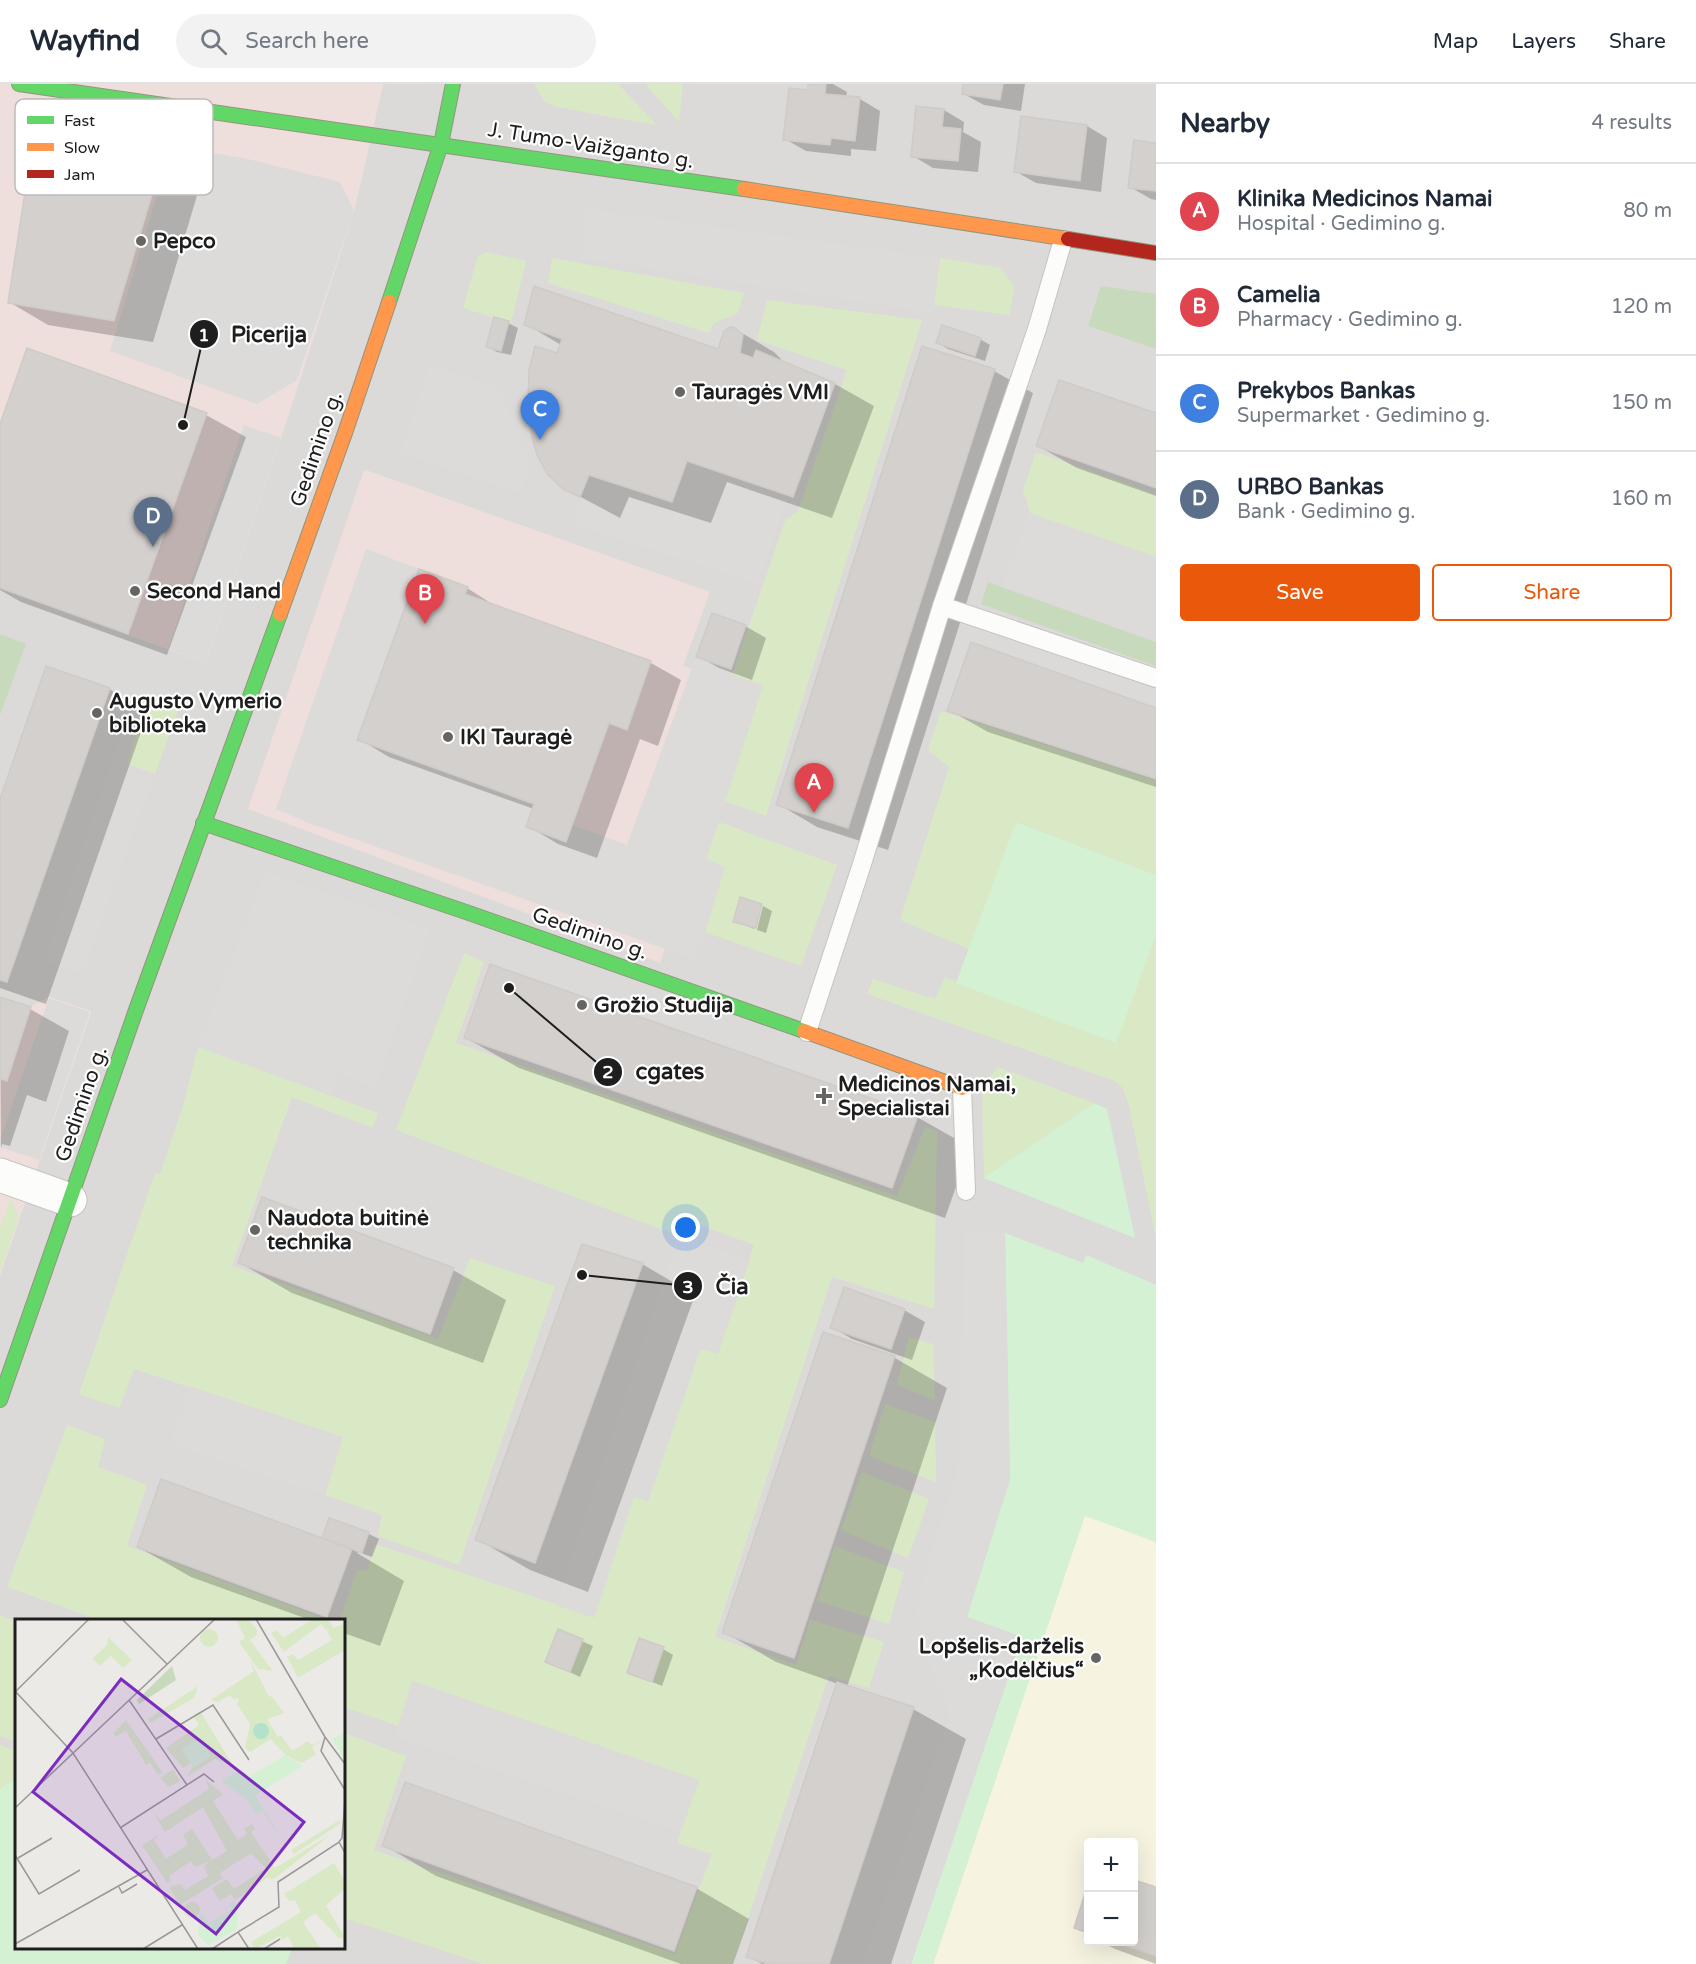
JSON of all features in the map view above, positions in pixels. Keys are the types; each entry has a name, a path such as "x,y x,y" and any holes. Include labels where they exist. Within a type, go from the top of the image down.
{"street":[{"name":"J. Tumo-Vaižganto g.","path":"19,84 124,99"},
{"name":"Gedimino g.","path":"0,1400 203,823 324,492 441,144 453,84"},
{"name":"J. Tumo-Vaižganto g.","path":"213,112 1156,253"},
{"name":"Gedimino g.","path":"203,823 466,912 962,1088"},
{"path":"0,1175 70,1200"}],"lane":[{"path":"807,1032 942,606 1037,329 1063,240"},
{"path":"942,606 1156,678"},
{"path":"962,1088 966,1191"}],"shaded area":[{"path":"0,84 383,84 354,211 206,663 0,588"},
{"path":"383,84 1156,84 1156,1964 0,1964 0,1275 91,1012 49,997 31,1007 0,997 0,588 206,663 354,211","holes":["365,470 709,592 683,666"]},
{"path":"213,153 248,159 340,182 354,211 297,380 257,404 110,351 157,195 213,195"},
{"path":"587,209 940,258 933,313 582,258"},
{"path":"430,364 498,388 531,462 520,493 400,453"},
{"path":"244,425 281,438 206,663 168,649"},
{"path":"687,461 788,495 757,584 574,524 580,497 589,475 672,502"},
{"path":"364,470 710,592 683,666 754,692 660,963 248,809"},
{"path":"1030,513 1156,557 1156,642 1002,587"},
{"path":"366,549 419,569 357,740 534,804 526,827 566,842 572,825 627,845 696,657 731,669 732,675 763,685 706,859 725,867 705,932 694,959 309,823 276,809"},
{"path":"135,692 148,697 127,764 155,774 82,974 44,961"},
{"path":"265,872 430,929 375,1087 339,1074 331,1095 198,1047"},
{"path":"0,997 31,1007 49,997 91,1011 0,1275"},
{"path":"49,998 90,1012 39,1160 0,1147 0,1140"},
{"path":"965,1229 1005,1233 1010,1479 967,1617 1022,1637 911,1964 862,1964 949,1719 945,1700 927,1657 916,1613 929,1558 957,1475"},
{"path":"678,1236 750,1260 718,1354 700,1349 648,1501 634,1497 594,1618 555,1605"},
{"path":"190,1386 343,1437 325,1495 170,1444"},
{"name":"Lopšelis-darželis „Kodėlčius“","path":"1085,1515 1156,1542 1156,1964 933,1964"},
{"path":"412,1681 699,1780 680,1832 395,1736"}],"green space":[{"path":"534,84 618,84 657,125 556,107 545,102"},
{"path":"645,84 683,84 679,122"},
{"path":"487,252 526,261 511,323 463,308 478,256"},
{"path":"552,258 744,293 738,313 714,323 709,333 548,283"},
{"path":"940,258 1001,268 1014,286 1010,315 934,305"},
{"path":"1101,286 1156,294 1156,349 1088,326"},
{"path":"767,300 922,320 766,816 725,801 763,686 732,675 785,521 798,511 847,370 757,340"},
{"path":"1036,452 1156,494 1156,557 1030,513 1023,490"},
{"path":"988,582 1156,642 1156,666 981,604"},
{"path":"0,634 26,644 0,715"},
{"path":"148,697 179,708 155,774 127,764"},
{"path":"941,711 1156,781 1156,875 1017,822 969,949 900,920 949,767 928,750"},
{"path":"719,822 837,865 801,966 705,932 725,867 706,859"},
{"path":"1016,822 1156,875 1156,935 1116,1043 956,983"},
{"path":"1156,935 1156,1238 1129,1106 1123,1088 1115,1081 867,994 873,979 935,999 945,977 1115,1043"},
{"path":"464,953 484,962 456,1043 897,1196 925,1127 937,1131 934,1309 832,1277 715,1637 796,1665 810,1620 884,1642 869,1688 829,1676 733,1964 483,1964 345,1918 345,1733 406,1756 374,1850 675,1954 712,1854 677,1843 699,1780 413,1681 398,1726 345,1707 345,1619 340,1619 357,1569 367,1571 375,1544 594,1617 634,1497 648,1501 701,1348 718,1354 754,1245 697,1224 690,1240 396,1130"},
{"path":"198,1047 378,1113 373,1128 292,1097 232,1266 438,1339 470,1258 555,1286 459,1565 378,1536 382,1515 325,1495 343,1437 134,1369 119,1408 79,1394 155,1173 160,1174 183,1106"},
{"path":"998,1067 1094,1103 984,1178 982,1086"},
{"path":"1094,1103 1107,1109 1135,1238 984,1178"},
{"path":"11,1197 19,1218 0,1272 0,1227"},
{"path":"1005,1233 1083,1263 1086,1255 1156,1285 1156,1542 1085,1516 933,1964 911,1964 1022,1637 967,1617 1010,1479"},
{"path":"909,1337 933,1344 935,1400 897,1385"},
{"path":"885,1404 935,1422 936,1482 869,1456"},
{"path":"67,1425 105,1439 98,1467 147,1485 127,1546 326,1619 97,1619 7,1587"},
{"path":"862,1472 929,1499 908,1558 841,1530"},
{"path":"835,1546 904,1572 889,1624 817,1601"},
{"path":"0,1615 15,1621 15,1742 0,1736"},
{"path":"0,1745 15,1751 15,1779 0,1789"},
{"path":"15,1779 15,1949 292,1949 286,1964 0,1964 0,1789"}],"building":[{"path":"808,84 826,84 825,94 860,97 855,141 831,138 830,145 783,140 789,88 808,90"},
{"path":"963,84 1003,84 1000,100 962,94"},
{"path":"916,106 944,109 942,127 961,129 958,161 911,157"},
{"path":"1021,116 1087,125 1080,181 1014,172"},
{"path":"1134,140 1156,143 1156,191 1128,188"},
{"path":"25,195 152,195 114,321 8,303"},
{"name":"Tauragės VMI","path":"534,286 718,349 724,331 730,327 735,328 743,335 740,353 753,358 756,350 835,383 793,497 687,461 672,502 589,475 580,497 563,489 548,475 537,455 532,437 528,400 529,370 535,346 557,353 562,339 524,325"},
{"path":"494,317 509,321 501,351 486,347"},
{"path":"942,325 981,338 975,356 936,343"},
{"path":"922,346 995,369 848,828 776,805"},
{"path":"27,348 207,413 128,634 0,588 0,424"},
{"path":"1059,380 1156,413 1156,488 1036,446"},
{"path":"419,569 468,587 465,594 651,661 627,730 609,723 566,842 526,827 534,804 357,740"},
{"path":"712,613 746,625 731,669 696,657"},
{"path":"971,642 1156,708 1156,779 947,711"},
{"path":"46,666 110,688 7,982 0,980 0,799"},
{"path":"740,897 762,904 756,928 733,922"},
{"path":"490,964 918,1115 892,1188 464,1038"},
{"path":"0,997 31,1007 7,1081 0,1079"},
{"path":"262,1197 454,1268 430,1334 238,1263"},
{"path":"582,1244 643,1263 535,1563 475,1540"},
{"path":"844,1287 905,1309 891,1349 830,1328"},
{"path":"823,1332 895,1356 794,1658 722,1633"},
{"path":"161,1479 352,1549 327,1617 137,1547"},
{"path":"329,1518 369,1532 362,1553 322,1538"},
{"path":"558,1629 583,1639 570,1672 545,1662"},
{"path":"639,1638 664,1647 652,1682 627,1673"},
{"path":"837,1682 914,1707 829,1964 768,1964 746,1957"},
{"path":"405,1782 697,1887 674,1951 382,1846"},
{"path":"1138,1881 1156,1887 1156,1956 1126,1946 1138,1946"},
{"path":"1084,1897 1084,1932 1074,1928"}],"traffic: fast":[{"path":"19,84 124,99"},
{"path":"389,302 441,144 453,84"},
{"path":"213,112 744,189"},
{"path":"0,1400 136,1010 280,614"},
{"path":"203,823 466,912 804,1031"}],"traffic: slow":[{"path":"744,189 1068,239"},
{"path":"280,614 389,302"},
{"path":"804,1031 962,1088"}],"traffic: jam":[{"path":"1068,239 1156,253"}],"place":[{"name":"Pepco","path":"141,241"},
{"name":"Tauragės VMI","path":"680,392"},
{"name":"Picerija","path":"183,425"},
{"name":"Prekybos Bankas","path":"540,440"},
{"name":"URBO Bankas","path":"153,547"},
{"name":"Second Hand","path":"135,591"},
{"name":"Camelia","path":"425,624"},
{"name":"Augusto Vymerio biblioteka","path":"97,713"},
{"name":"IKI Tauragė","path":"448,737"},
{"name":"Klinika Medicinos Namai","path":"814,813"},
{"name":"cgates","path":"509,988"},
{"name":"Grožio Studija","path":"582,1005"},
{"name":"Medicinos Namai, Specialistai","path":"824,1096"},
{"name":"Naudota buitinė technika","path":"255,1230"},
{"name":"Čia","path":"582,1275"},
{"name":"Lopšelis-darželis „Kodėlčius“","path":"1096,1658"}]}
